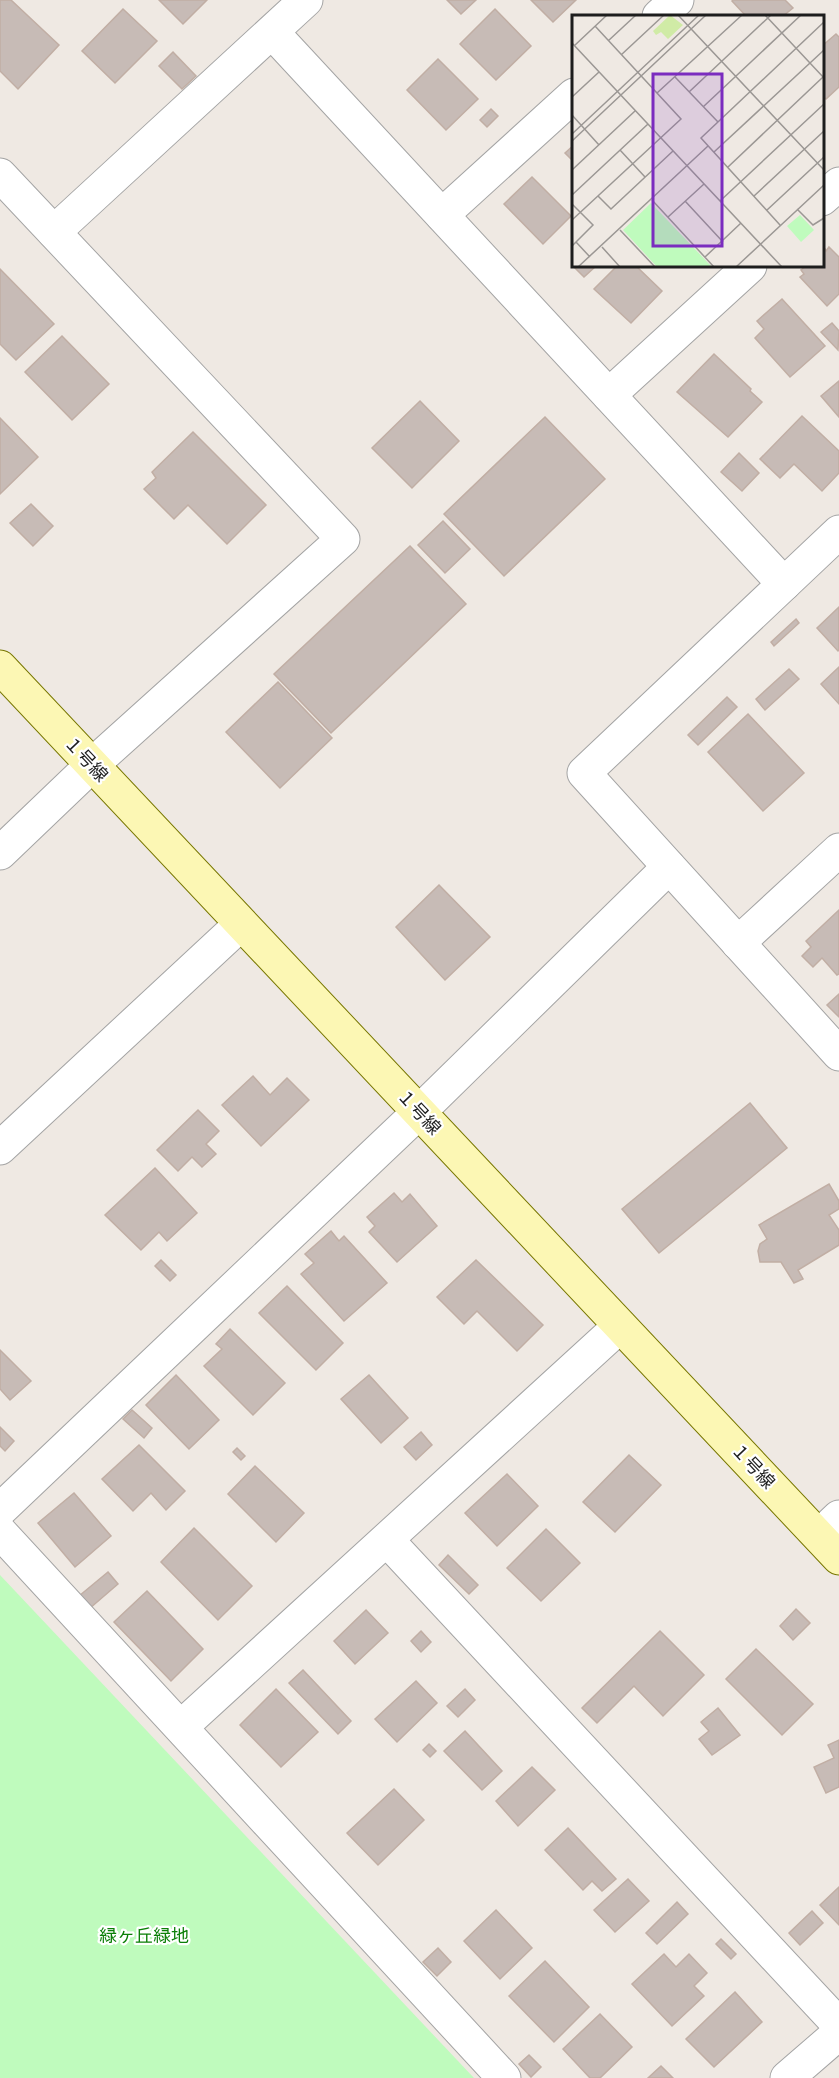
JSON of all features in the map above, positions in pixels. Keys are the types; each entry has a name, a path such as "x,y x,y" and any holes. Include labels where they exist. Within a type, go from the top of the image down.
{"street":[{"path":"54,232 306,0"},
{"path":"660,15 678,0"},
{"path":"272,32 784,584"},
{"path":"442,215 572,96"},
{"path":"0,175 344,539 93,765 0,853"},
{"path":"824,197 839,184"},
{"path":"609,395 749,267"},
{"path":"839,532 585,773 839,1054"},
{"name":"１号線","path":"0,667 620,1326 832,1537"},
{"path":"738,943 839,850"},
{"path":"0,1510 419,1112 669,867"},
{"path":"0,1148 241,924"},
{"path":"181,1727 620,1326"},
{"path":"0,1532 504,2078"},
{"path":"387,1540 839,2025"},
{"path":"787,2078 839,2032"}],"green space":[{"name":"緑ヶ丘緑地","path":"0,1575 474,2078 0,2078"}],"building":[{"path":"0,0 11,0 59,45 18,89 0,71"},
{"path":"159,0 207,0 183,24"},
{"path":"447,0 476,0 461,14"},
{"path":"531,0 576,0 553,22"},
{"path":"785,0 793,8 784,15 745,15 732,1"},
{"path":"123,9 157,41 115,83 82,51"},
{"path":"495,9 531,46 496,80 460,44"},
{"path":"836,34 839,37 839,87 826,99 824,98 824,44"},
{"path":"173,52 196,76 182,89 159,66"},
{"path":"438,59 478,99 446,130 407,90"},
{"path":"491,109 498,116 487,127 480,120"},
{"path":"572,147 572,160 565,153"},
{"path":"532,177 571,216 543,244 504,204"},
{"path":"829,247 839,257 839,294 827,306 800,277 804,274 801,270 805,267 824,267 824,249 826,251"},
{"path":"576,267 595,267 584,277"},
{"path":"616,267 637,267 662,291 631,323 594,289"},
{"path":"0,269 54,324 16,360 0,344"},
{"path":"782,299 825,346 790,377 755,338 764,329 757,321"},
{"path":"832,323 839,331 838,350 821,332"},
{"path":"62,336 109,384 72,420 25,372"},
{"path":"714,354 762,402 728,437 677,392"},
{"path":"839,381 839,417 821,396"},
{"path":"420,401 459,441 412,488 372,448"},
{"path":"802,416 839,451 839,473 822,491 794,464 780,478 760,459"},
{"path":"545,417 605,479 504,576 444,514"},
{"path":"0,418 38,457 0,494"},
{"path":"193,432 266,505 227,544 188,505 174,519 144,489 156,478 152,472"},
{"path":"739,453 759,473 742,491 721,472"},
{"path":"31,504 53,526 33,546 10,523"},
{"path":"443,521 470,549 445,573 418,545"},
{"path":"410,546 466,604 331,733 274,674"},
{"path":"839,607 839,650 838,651 817,628"},
{"path":"796,619 799,623 774,646 771,642"},
{"path":"839,667 839,704 821,684"},
{"path":"789,669 799,679 765,710 756,699"},
{"path":"278,682 332,738 280,788 226,732"},
{"path":"727,697 737,707 698,745 688,735"},
{"path":"748,714 804,773 763,811 708,752"},
{"path":"439,885 490,937 445,980 396,927"},
{"path":"839,910 839,974 837,975 822,958 813,967 802,956 811,947 806,941"},
{"path":"839,994 839,1017 827,1005"},
{"path":"253,1076 270,1095 287,1078 309,1100 261,1146 222,1105"},
{"path":"750,1103 787,1148 659,1253 622,1209"},
{"path":"198,1110 219,1131 206,1144 216,1154 202,1167 192,1157 178,1171 157,1150"},
{"path":"155,1168 197,1213 167,1241 159,1232 141,1250 105,1215"},
{"path":"829,1184 839,1201 839,1209 829,1215 839,1230 839,1245 798,1270 803,1279 794,1283 781,1262 760,1262 758,1251 760,1244 767,1239 759,1225"},
{"path":"394,1193 402,1202 410,1194 437,1226 397,1262 369,1232 375,1226 367,1217"},
{"path":"331,1231 339,1241 344,1236 387,1283 344,1321 301,1274 314,1263 305,1254"},
{"path":"161,1260 176,1275 170,1281 155,1266"},
{"path":"476,1260 543,1325 517,1351 477,1311 464,1324 437,1297"},
{"path":"287,1286 343,1343 316,1370 259,1313"},
{"path":"230,1329 285,1383 253,1415 204,1366 222,1349 216,1344"},
{"path":"0,1350 31,1381 10,1400 0,1389"},
{"path":"176,1375 219,1420 189,1449 146,1405"},
{"path":"369,1375 408,1418 381,1443 341,1399"},
{"path":"132,1410 152,1428 144,1438 123,1419"},
{"path":"0,1427 14,1441 5,1451 0,1446"},
{"path":"421,1432 432,1445 416,1460 404,1447"},
{"path":"139,1445 185,1491 166,1510 151,1493 133,1511 102,1479"},
{"path":"237,1448 245,1456 241,1460 233,1452"},
{"path":"629,1455 661,1485 615,1532 583,1502"},
{"path":"255,1466 304,1513 276,1542 228,1494"},
{"path":"507,1474 538,1506 497,1546 465,1513"},
{"path":"74,1493 111,1536 75,1567 38,1523"},
{"path":"194,1528 252,1586 218,1620 161,1562"},
{"path":"546,1529 580,1563 541,1601 507,1568"},
{"path":"448,1555 478,1585 469,1594 439,1565"},
{"path":"108,1572 118,1584 89,1609 79,1596"},
{"path":"147,1591 203,1649 171,1681 114,1622"},
{"path":"796,1609 810,1623 793,1640 780,1626"},
{"path":"366,1610 388,1633 355,1664 334,1641"},
{"path":"421,1631 431,1642 421,1652 411,1641"},
{"path":"660,1631 704,1675 663,1716 634,1686 597,1723 582,1708"},
{"path":"756,1649 813,1704 782,1735 726,1679"},
{"path":"303,1670 351,1721 338,1734 289,1683"},
{"path":"416,1681 437,1703 397,1742 375,1719"},
{"path":"276,1689 318,1732 281,1767 240,1725"},
{"path":"465,1689 475,1700 458,1717 447,1706"},
{"path":"718,1708 740,1735 712,1755 699,1739 709,1731 701,1722"},
{"path":"465,1731 502,1771 482,1790 444,1751"},
{"path":"839,1740 839,1787 826,1793 814,1767 834,1758 828,1745"},
{"path":"429,1744 436,1751 430,1757 423,1750"},
{"path":"532,1767 555,1790 518,1826 496,1801"},
{"path":"394,1789 424,1820 378,1865 347,1833"},
{"path":"568,1828 616,1879 602,1891 592,1881 583,1890 545,1850"},
{"path":"628,1879 649,1901 615,1932 594,1910"},
{"path":"839,1887 839,1925 820,1905"},
{"path":"677,1902 688,1914 657,1944 646,1933"},
{"path":"496,1910 532,1948 500,1979 464,1941"},
{"path":"812,1911 823,1923 800,1945 789,1933"},
{"path":"721,1939 736,1954 731,1959 716,1944"},
{"path":"438,1948 451,1962 437,1976 423,1962"},
{"path":"664,1954 676,1967 689,1954 707,1973 694,1986 704,1996 672,2026 632,1984"},
{"path":"545,1961 589,2007 554,2042 509,1996"},
{"path":"735,1992 762,2022 714,2067 686,2039"},
{"path":"600,2014 632,2047 600,2078 590,2078 563,2049"},
{"path":"529,2055 541,2067 531,2077 519,2064"},
{"path":"661,2066 673,2078 648,2078"}]}
